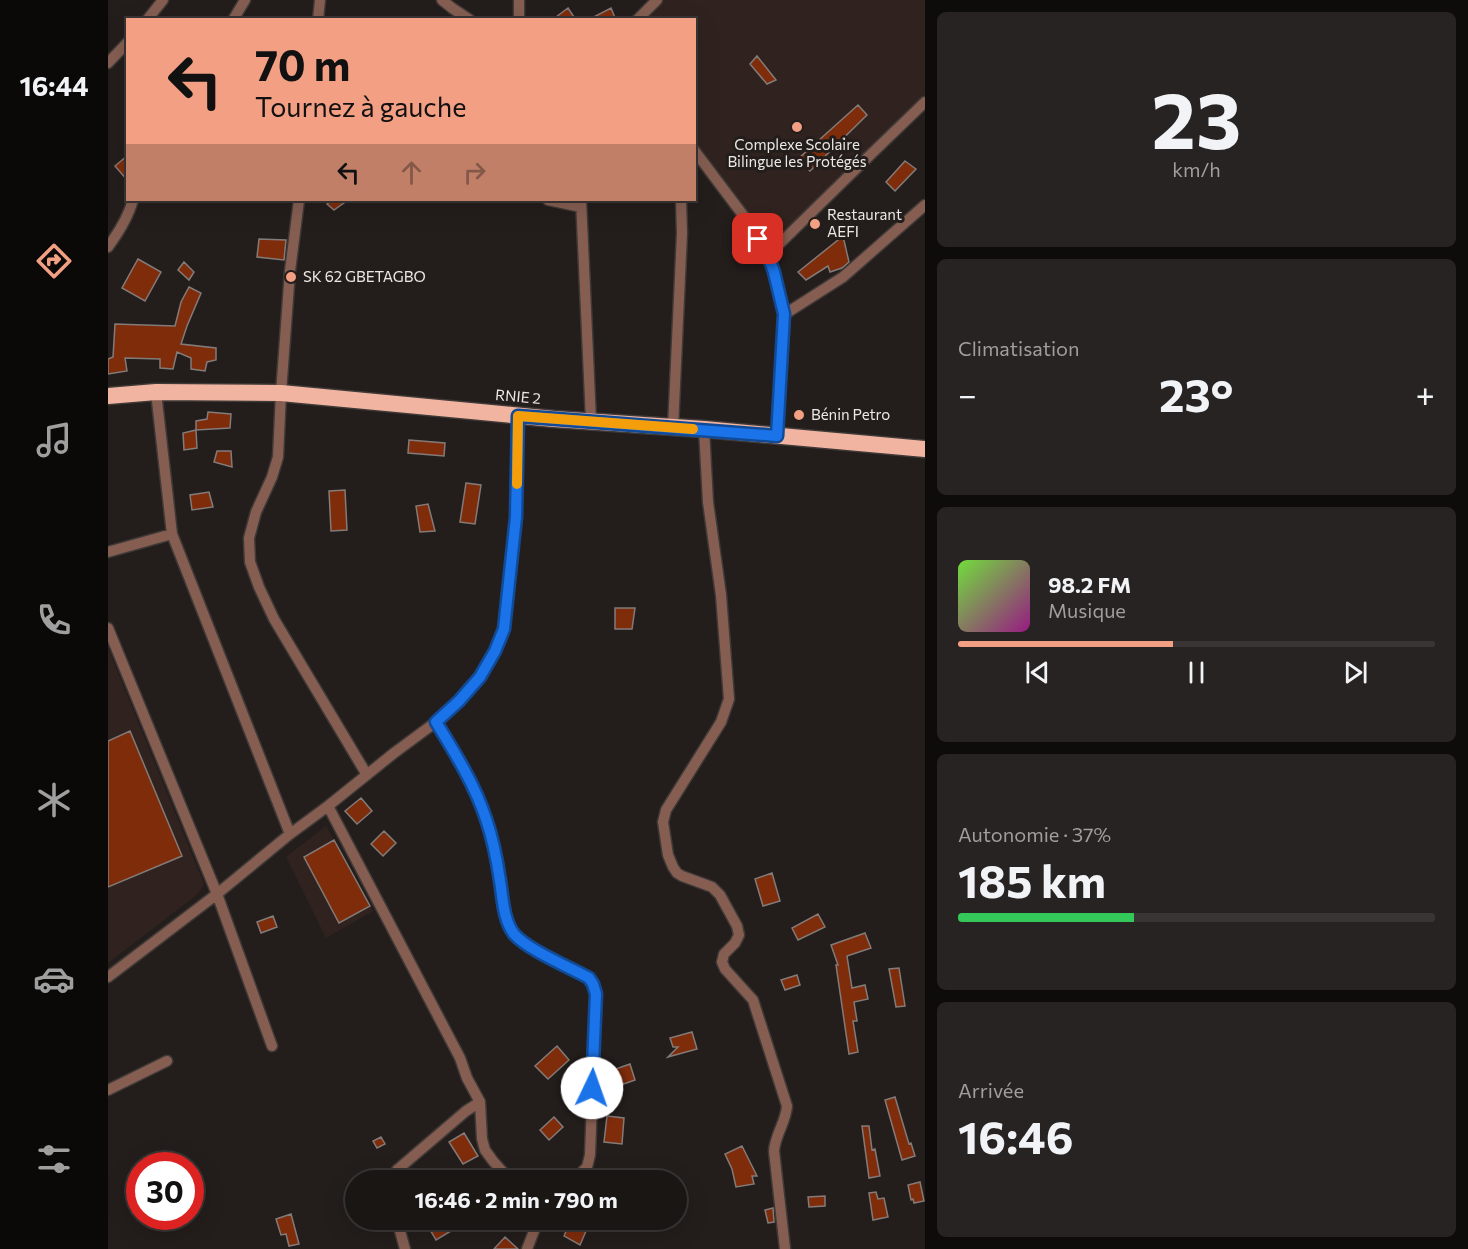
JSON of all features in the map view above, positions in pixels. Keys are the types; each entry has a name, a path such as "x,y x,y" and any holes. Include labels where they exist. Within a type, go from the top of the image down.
{"highway":[{"name":"RNIE 2","path":"108,396 156,392 281,393 518,416 704,429 925,449"}],"street":[{"path":"149,18 163,0"},
{"path":"234,18 245,0"},
{"path":"318,18 320,0"},
{"path":"442,0 467,18"},
{"path":"519,0 519,18"},
{"path":"639,18 657,0"},
{"path":"108,63 126,44"},
{"path":"768,255 925,102"},
{"path":"696,153 748,223 768,255 774,272 784,314 777,436"},
{"path":"108,248 127,218 133,201"},
{"path":"299,201 290,271 278,457 272,477 256,512 249,538 250,562 274,619 367,775"},
{"path":"559,201 581,203 591,421"},
{"path":"673,428 682,233 681,201"},
{"path":"784,314 843,277 925,205"},
{"path":"156,392 172,534 290,834"},
{"path":"108,977 436,722 480,677 504,629 516,517 518,416"},
{"path":"704,429 708,502 721,595 729,699 721,723 666,810 663,822 668,855 677,873 712,887 720,895 737,926 739,935 735,943 724,954 722,962 725,969 753,1000 787,1106 774,1151 786,1249"},
{"path":"108,552 172,534"},
{"path":"108,628 217,894 272,1046"},
{"path":"436,722 456,753 486,818 495,851 509,926 525,944 589,978 593,984 596,994 590,1155 584,1170"},
{"path":"328,806 460,1058 467,1078 480,1102 482,1139 485,1150 501,1170"},
{"path":"108,1090 167,1061"},
{"path":"397,1170 466,1111 480,1102"},
{"path":"400,1230 405,1249"},
{"path":"527,1249 534,1230"}],"shaded area":[{"name":"Complexe Scolaire Bilingue les Protégés","path":"657,0 925,0 925,102 768,255 696,152 696,18 639,18"},
{"path":"108,648 204,884 198,894 108,963"},
{"path":"326,826 373,911 326,938 286,857"}],"building":[{"path":"568,8 575,18 555,18"},
{"path":"611,8 615,18 592,18"},
{"path":"757,56 776,80 767,84 750,64"},
{"path":"858,105 867,115 810,171 798,159"},
{"path":"126,157 126,179 115,166"},
{"path":"905,161 916,169 895,191 886,182"},
{"path":"332,201 347,201 334,210 327,204"},
{"path":"843,236 849,262 842,268 830,272 828,266 806,280 798,272"},
{"path":"259,239 286,240 284,260 257,257"},
{"path":"138,259 161,272 145,301 122,288"},
{"path":"184,262 194,272 189,280 178,270"},
{"path":"189,287 201,293 181,344 216,348 216,360 207,362 205,371 191,369 191,358 177,352 173,369 160,368 160,359 125,358 127,371 108,374 108,359 113,357 115,324 175,326 181,302"},
{"path":"208,412 231,414 230,428 196,430 196,421 207,419"},
{"path":"196,430 197,448 184,450 183,433"},
{"path":"409,440 445,443 444,456 408,453"},
{"path":"217,451 231,451 232,467 214,462"},
{"path":"466,483 481,485 475,524 460,522"},
{"path":"345,490 347,530 331,531 329,491"},
{"path":"209,492 213,507 192,510 190,495"},
{"path":"428,504 435,531 420,532 416,506"},
{"path":"615,608 635,608 632,629 615,629"},
{"path":"130,731 182,856 108,887 108,741"},
{"path":"361,798 372,811 357,824 345,811"},
{"path":"384,831 396,843 383,856 371,844"},
{"path":"334,840 370,906 339,923 304,857"},
{"path":"772,873 780,901 763,906 755,879"},
{"path":"818,914 825,927 798,940 792,928"},
{"path":"273,916 277,927 261,933 257,922"},
{"path":"865,933 871,948 847,956 852,988 865,985 868,999 854,1002 857,1021 853,1021 858,1052 849,1054 836,965 838,965 831,945"},
{"path":"899,968 905,1006 896,1007 889,969"},
{"path":"797,975 800,985 785,990 781,980"},
{"path":"692,1032 697,1049 668,1057 678,1047 673,1047 670,1038"},
{"path":"557,1046 569,1060 548,1079 535,1066"},
{"path":"630,1064 635,1080 618,1086 613,1070"},
{"path":"895,1097 909,1144 911,1143 915,1156 902,1160 885,1100"},
{"path":"607,1116 624,1118 622,1144 604,1142"},
{"path":"554,1117 563,1127 549,1140 540,1130"},
{"path":"862,1126 869,1126 872,1150 875,1149 880,1176 869,1178"},
{"path":"464,1133 478,1156 463,1164 449,1142"},
{"path":"381,1137 385,1144 377,1148 373,1141"},
{"path":"742,1146 757,1176 752,1176 754,1184 736,1187 732,1169 725,1154"},
{"path":"920,1182 924,1201 914,1203 913,1199 911,1200 908,1185"},
{"path":"876,1192 878,1199 884,1198 888,1217 873,1220 869,1193"},
{"path":"825,1196 825,1206 809,1207 808,1197"},
{"path":"773,1208 774,1222 768,1223 765,1210"},
{"path":"291,1214 299,1244 289,1246 286,1234 281,1235 276,1219"},
{"path":"430,1230 451,1231 436,1240"},
{"path":"567,1230 586,1231 580,1245 564,1236"},
{"path":"505,1237 518,1249 494,1249"}],"slow traffic":[{"path":"517,484 518,416 693,429"}],"place":[{"name":"Complexe Scolaire Bilingue les Protégés","path":"797,127"},
{"name":"Restaurant AEFI","path":"815,224"},
{"name":"SK 62 GBETAGBO","path":"291,277"},
{"name":"Bénin Petro","path":"799,415"}],"route":[{"path":"592,1088 596,994 593,984 589,978 525,944 509,926 495,851 486,818 456,753 436,722 480,677 504,629 516,517 518,416 777,436 784,314 774,272 768,255 758,239"}]}
